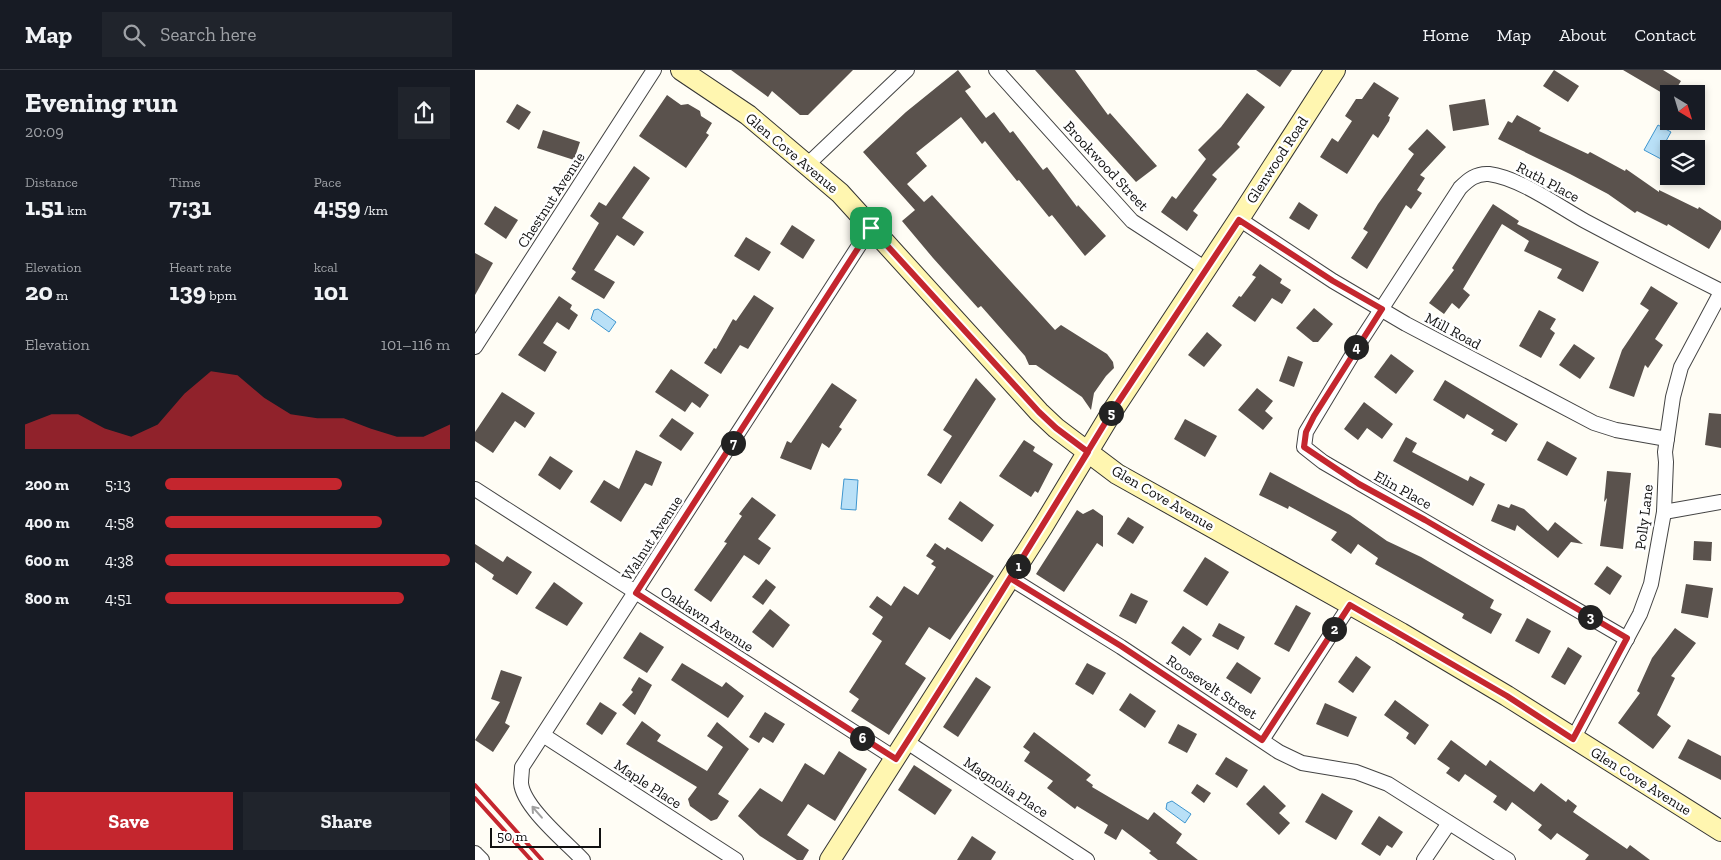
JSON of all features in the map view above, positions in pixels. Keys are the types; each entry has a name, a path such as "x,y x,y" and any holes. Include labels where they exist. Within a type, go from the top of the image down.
{"main road":[{"name":"Glenwood Road","path":"830,860 907,742 1113,410 1239,220 1335,70"},
{"name":"Glen Cove Avenue","path":"683,71 748,115 839,192 1039,412 1056,428 1117,474 1499,691 1721,831"}],"street":[{"name":"Chestnut Avenue","path":"475,347 654,70"},
{"path":"807,165 907,70"},
{"name":"Brookwood Street","path":"996,70 1132,221 1206,269"},
{"name":"Ruth Place","path":"1382,309 1460,188 1469,179 1487,174 1503,177 1527,189 1631,246 1721,292"},
{"name":"Mill Road","path":"1239,220 1333,281 1406,324 1594,423 1616,430 1667,439"},
{"name":"Walnut Avenue","path":"583,860 535,811 521,784 522,767 871,228"},
{"name":"Polly Lane","path":"1573,739 1627,638 1651,584 1664,512 1665,452 1673,397 1681,368 1721,292"},
{"name":"Elin Place","path":"1382,309 1314,416 1306,432 1304,447 1359,484 1433,524 1627,638"},
{"name":"Oaklawn Avenue","path":"475,489 896,759"},
{"path":"1664,512 1721,502"},
{"name":"Roosevelt Street","path":"1010,578 1121,646 1262,740 1302,763 1356,772 1373,777 1508,860"},
{"path":"1262,740 1350,605"},
{"name":"Maple Place","path":"543,735 736,860"},
{"name":"Magnolia Place","path":"907,742 1087,860"},
{"path":"1424,860 1449,823"},
{"path":"475,853 482,860"}],"water":[{"path":"1658,125 1660,130 1671,132 1667,140 1660,140 1660,158 1644,150"},
{"path":"598,309 616,322 609,332 591,319 594,310"},
{"path":"844,479 858,480 856,510 841,509"},
{"path":"1172,801 1191,814 1185,823 1166,809 1167,803"}],"building":[{"path":"731,70 853,70 808,115 800,115 772,91 768,97"},
{"path":"958,70 971,87 965,91 986,118 994,112 1010,133 1013,131 1043,170 1047,167 1077,207 1078,205 1106,236 1085,256 1052,215 1049,217 985,141 982,144 961,117 916,153 927,166 907,184 924,202 932,195 1055,330 1061,325 1107,354 1113,362 1114,368 1094,393 1091,410 1082,397 1036,365 1029,365 1025,356 981,306 978,308 933,258 902,221 915,210 863,152 906,112"},
{"path":"1035,70 1075,70 1108,115 1110,113 1157,166 1136,182"},
{"path":"1256,70 1292,70 1280,87"},
{"path":"1554,70 1579,86 1568,102 1543,86"},
{"path":"1623,70 1663,70 1681,81 1679,85 1660,85 1660,92"},
{"path":"1374,82 1399,98 1388,116 1390,117 1389,121 1378,138 1373,134 1347,174 1320,157 1332,138 1338,142 1352,121 1345,116 1356,99 1362,99"},
{"path":"1247,93 1265,107 1237,144 1240,147 1212,175 1217,179 1193,211 1198,215 1187,231 1161,212 1172,196 1176,199 1206,159 1198,150 1221,127"},
{"path":"667,95 681,105 688,104 700,111 701,116 712,123 706,133 709,135 686,168 639,136"},
{"path":"1485,99 1489,125 1453,131 1449,105"},
{"path":"517,104 531,112 519,130 506,122"},
{"path":"1517,115 1541,128 1539,131 1588,154 1590,152 1625,171 1626,169 1659,192 1659,190 1698,209 1699,207 1721,221 1721,229 1709,249 1668,224 1667,226 1637,211 1635,213 1608,194 1498,139 1508,121 1512,123"},
{"path":"1427,129 1446,147 1420,175 1425,178 1417,190 1422,193 1411,209 1406,205 1367,269 1351,258 1368,232 1363,229 1378,204 1414,154 1408,149"},
{"path":"543,130 580,142 574,160 537,148"},
{"path":"634,166 650,178 622,218 644,232 634,246 617,235 594,270 615,282 604,299 571,279 576,272 572,269 599,223 590,216 599,202 606,206"},
{"path":"1299,202 1318,215 1309,230 1289,218"},
{"path":"1493,204 1519,221 1517,224 1599,262 1583,292 1557,278 1562,269 1524,251 1529,241 1502,224 1463,289 1470,295 1459,309 1452,303 1444,314 1429,303 1454,270 1452,268"},
{"path":"495,206 518,220 506,239 484,224"},
{"path":"792,225 815,240 803,259 780,244"},
{"path":"746,237 771,252 759,271 734,256"},
{"path":"475,253 493,263 475,295"},
{"path":"1260,264 1282,279 1280,283 1291,290 1282,304 1272,298 1255,322 1232,306 1256,277 1252,275"},
{"path":"1651,286 1678,303 1655,339 1663,345 1648,368 1645,365 1634,397 1609,388 1622,350 1649,310 1640,304"},
{"path":"754,295 774,308 748,349 740,345 721,374 704,363 714,348 716,349 733,319 736,321"},
{"path":"559,296 572,305 570,309 578,315 569,330 557,322 543,343 557,352 545,372 518,355"},
{"path":"1314,308 1333,324 1318,342 1313,342 1296,328"},
{"path":"1539,310 1556,319 1550,329 1555,333 1541,358 1519,346"},
{"path":"1207,332 1222,345 1204,367 1188,355"},
{"path":"1574,344 1595,358 1580,379 1559,365"},
{"path":"1391,354 1414,371 1396,394 1374,377"},
{"path":"1288,356 1303,362 1294,387 1279,381"},
{"path":"671,369 709,395 700,408 692,402 685,412 655,392"},
{"path":"976,378 996,399 941,484 927,475 952,436 943,430"},
{"path":"1445,380 1518,424 1506,442 1491,434 1494,430 1467,414 1464,419 1433,400"},
{"path":"832,383 857,400 839,427 842,429 829,448 822,443 811,470 780,458 787,441 791,443"},
{"path":"1257,388 1273,401 1265,411 1273,418 1263,430 1238,410"},
{"path":"502,392 535,413 525,428 515,421 493,453 475,441 475,432"},
{"path":"1364,402 1393,424 1382,439 1367,428 1358,440 1344,429"},
{"path":"1709,413 1721,414 1721,448 1705,445"},
{"path":"672,418 694,433 681,451 659,436"},
{"path":"1185,419 1217,436 1205,457 1174,439"},
{"path":"1406,437 1417,443 1412,452 1468,481 1470,476 1485,484 1473,506 1393,461"},
{"path":"1024,440 1035,447 1033,451 1053,464 1038,493 1035,491 1031,497 999,476"},
{"path":"1547,441 1577,458 1567,476 1537,460"},
{"path":"636,450 662,462 652,486 645,483 621,522 590,502 604,480 619,489"},
{"path":"550,456 573,471 560,490 538,475"},
{"path":"1607,471 1631,473 1623,549 1600,546 1607,498 1604,502"},
{"path":"1270,472 1350,515 1387,541 1421,557 1494,600 1490,608 1502,614 1491,634 1462,618 1464,614 1375,564 1378,558 1358,544 1351,554 1331,540 1337,532 1289,506 1288,509 1259,495"},
{"path":"752,497 776,515 758,539 771,548 759,565 744,555 711,602 694,590 727,543 724,542 742,516 739,514"},
{"path":"960,501 994,525 982,542 948,519"},
{"path":"1498,504 1509,508 1511,504 1524,509 1548,531 1555,522 1583,544 1571,542 1558,558 1517,525 1515,531 1491,521"},
{"path":"1093,509 1103,516 1103,547 1097,543 1064,592 1036,574 1077,510 1083,514"},
{"path":"1128,517 1144,527 1133,544 1117,534"},
{"path":"1694,541 1712,542 1711,561 1693,560"},
{"path":"935,543 945,550 947,547 994,576 950,640 929,627 905,664 926,678 889,735 851,711 859,699 849,692 882,641 872,634 883,617 869,607 877,596 891,606 904,586 918,595 936,567 931,564 934,561 926,556"},
{"path":"475,544 503,562 507,556 532,572 517,595 492,579 494,575 475,562"},
{"path":"1205,557 1229,572 1207,606 1183,591"},
{"path":"1607,566 1622,576 1610,595 1594,584"},
{"path":"766,579 776,587 763,605 752,597"},
{"path":"554,582 583,603 567,626 535,608"},
{"path":"1686,584 1713,588 1708,618 1681,613"},
{"path":"1131,593 1148,601 1136,624 1119,616"},
{"path":"1296,605 1311,613 1289,652 1274,644"},
{"path":"770,609 790,625 773,648 752,632"},
{"path":"1527,618 1551,631 1539,654 1515,641"},
{"path":"1219,623 1245,637 1238,650 1212,636"},
{"path":"1183,626 1202,639 1190,656 1171,643"},
{"path":"1675,628 1696,643 1671,676 1675,678 1657,715 1671,726 1653,749 1618,723 1640,693 1637,691 1652,658"},
{"path":"640,632 664,647 647,673 623,658"},
{"path":"1568,647 1582,656 1565,685 1551,677"},
{"path":"1356,656 1371,667 1353,693 1338,682"},
{"path":"1237,662 1261,678 1251,694 1226,678"},
{"path":"682,663 722,687 726,682 744,696 728,718 671,680"},
{"path":"1087,663 1106,673 1093,695 1075,684"},
{"path":"501,670 522,677 505,723 510,726 493,752 475,740 500,702 491,699"},
{"path":"639,677 652,685 635,715 622,705 633,692 631,690"},
{"path":"976,677 991,687 958,737 943,727"},
{"path":"1130,693 1156,711 1145,728 1119,710"},
{"path":"1395,700 1429,725 1415,745 1406,738 1409,733 1384,715"},
{"path":"600,702 617,713 602,735 586,724"},
{"path":"1325,703 1357,717 1348,737 1316,724"},
{"path":"765,712 785,724 773,743 763,737 759,743 749,737"},
{"path":"642,721 661,735 657,741 707,771 723,747 707,736 717,722 749,749 718,794 729,801 717,819 711,821 690,806 688,799 697,787 626,744"},
{"path":"1178,724 1197,734 1187,753 1168,743"},
{"path":"1034,732 1091,775 1086,780 1093,785 1092,787 1148,820 1154,812 1182,834 1176,843 1198,860 1158,860 1149,853 1151,851 1122,829 1116,840 1104,833 1108,825 1077,806 1075,809 1047,788 1053,781 1024,761 1030,752 1023,747"},
{"path":"1688,739 1721,756 1721,780 1678,758"},
{"path":"1451,740 1486,766 1490,760 1534,792 1541,783 1566,802 1568,799 1577,806 1573,812 1627,849 1630,845 1650,860 1585,860 1589,855 1557,833 1551,840 1538,830 1542,825 1512,802 1506,811 1493,802 1497,796 1465,774 1459,782 1446,773 1450,768 1437,759"},
{"path":"839,751 867,769 835,821 808,804 787,835 809,850 803,860 797,860 760,836 738,816 760,788 782,802 805,763 824,775"},
{"path":"1226,757 1248,770 1237,788 1215,774"},
{"path":"914,765 952,790 935,815 898,790"},
{"path":"1197,784 1211,793 1204,803 1191,793"},
{"path":"1264,785 1286,806 1279,813 1290,823 1279,835 1246,804"},
{"path":"1322,793 1353,811 1336,840 1305,822"},
{"path":"1379,816 1403,832 1392,848 1387,845 1380,856 1361,844"},
{"path":"972,836 996,852 991,860 957,860"}],"railway":[{"path":"475,785 542,860"},
{"path":"475,798 531,860"}],"route":[{"path":"871,228 636,593 896,759 1010,578 1043,526 1088,452 1113,410 1239,220 1333,281 1382,309 1314,416 1306,432 1304,447 1323,462 1359,484 1425,520 1627,638 1573,739 1507,696 1350,605 1262,740 1121,646 1010,578 1088,452 1056,428 1039,412 871,228"}]}
